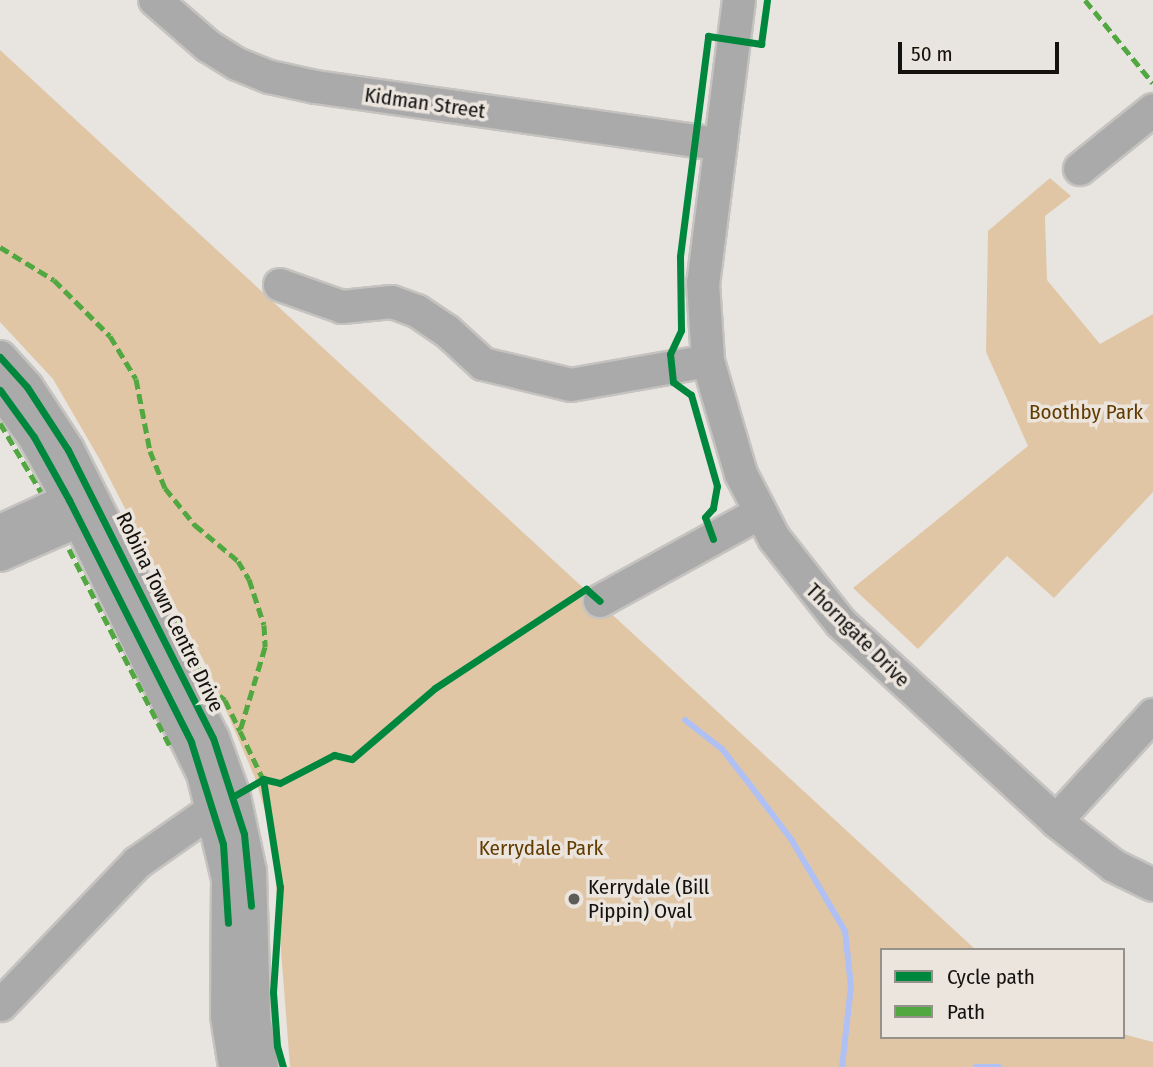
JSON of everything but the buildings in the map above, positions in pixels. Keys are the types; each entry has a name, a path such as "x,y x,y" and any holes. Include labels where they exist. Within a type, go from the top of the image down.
{"street":[{"name":"Kidman Street","path":"155,0 208,46 237,64 270,77 316,88 718,144"},
{"name":"Thorngate Drive","path":"739,0 718,144 704,283 708,361 726,436 760,513 798,573 841,623 1056,821 1114,866 1153,885"},
{"path":"1080,169 1153,110"},
{"path":"280,285 342,307 377,300 417,311 483,364 571,385 708,361"},
{"name":"Robina Town Centre Drive","path":"0,357 42,409 84,505 213,738 224,800 228,879 227,1016 235,1067"},
{"name":"Robina Town Centre Drive","path":"0,390 84,505"},
{"path":"0,531 84,505"},
{"path":"0,555 84,505"},
{"path":"600,601 760,513"},
{"path":"1056,821 1153,715"},
{"path":"1,1005 137,863 224,800"},
{"name":"Robina Town Centre Drive","path":"224,800 250,871 254,1017 262,1067"}],"green space":[{"name":"Kerrydale Park","path":"0,50 974,948 880,948 880,1039 1125,1039 1125,1035 1153,1042 1153,1067 290,1067 272,834 255,778 211,675 100,460 53,379 0,322"},
{"name":"Boothby Park","path":"1050,178 1071,196 1045,216 1047,280 1100,344 1153,314 1153,492 1054,598 1007,556 918,649 853,588 1028,446 986,352 988,231"}],"waterway":[{"path":"685,720 722,749 751,786 791,839 845,931 851,986 842,1067"},
{"path":"976,1067 999,1067"}],"marked path":[{"path":"1085,0 1153,83"},
{"path":"0,247 54,280 110,336 136,379 150,451 165,488 195,525 238,561 249,579 264,625 265,647 240,731 263,779"},
{"path":"0,423 41,492"},
{"path":"69,549 171,748"},
{"path":"174,613 208,686 225,700 240,731"}],"cycle path":[{"path":"713,539 705,517 713,508 717,486 691,395 673,382 670,354 681,330 680,256 708,36 761,44 767,0"},
{"path":"0,357 27,387 68,450 213,738 244,834 251,906"},
{"path":"0,390 34,437 69,500 191,742 223,844 228,923"},
{"path":"234,796 263,779 280,783 334,755 352,759 435,688 586,589 600,601"},
{"path":"263,779 280,887 273,992 277,1046 283,1067"}],"place":[{"name":"Kerrydale (Bill Pippin) Oval","path":"574,899"}]}
